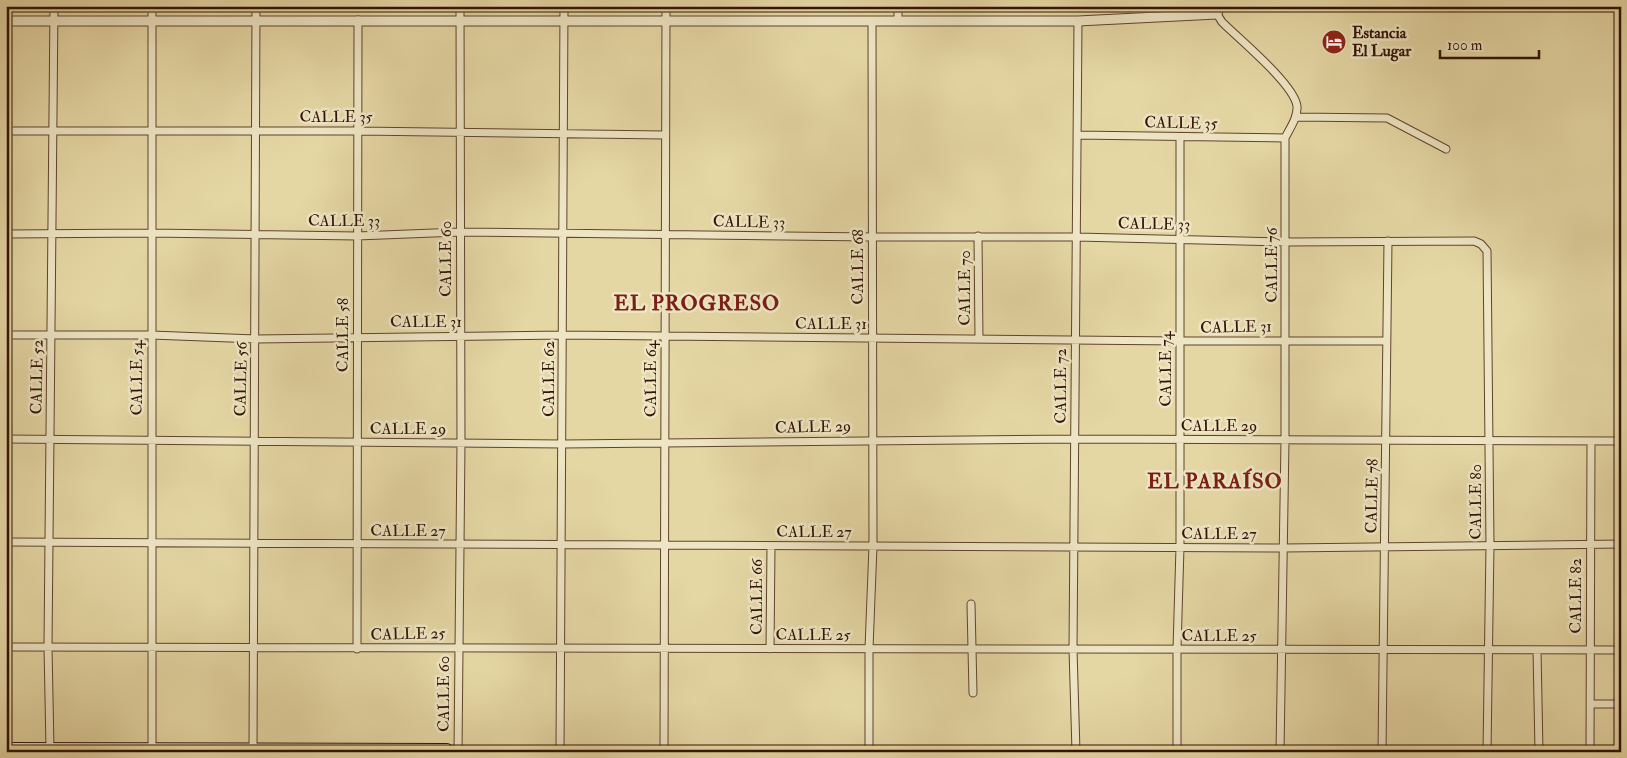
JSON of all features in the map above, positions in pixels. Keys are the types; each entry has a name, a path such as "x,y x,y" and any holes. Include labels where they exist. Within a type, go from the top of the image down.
{"main road":[{"path":"6,748 50,750 446,749 450,752"}],"street":[{"name":"CALLE 52","path":"50,750 48,647 54,6"},
{"name":"CALLE 54","path":"152,6 150,441 152,750"},
{"name":"CALLE 56","path":"253,750 256,6"},
{"name":"CALLE 60","path":"458,752 460,6"},
{"name":"CALLE 62","path":"560,752 564,6"},
{"name":"CALLE 64","path":"664,752 666,6"},
{"path":"898,6 898,21"},
{"path":"6,21 1078,21 1220,10 1222,22 1282,79 1294,96 1296,116 1285,138"},
{"name":"CALLE 58","path":"358,20 358,649"},
{"name":"CALLE 72","path":"1076,752 1073,649 1078,21"},
{"name":"CALLE 68","path":"869,752 869,648 873,546 872,22"},
{"path":"1296,116 1387,118 1446,149"},
{"name":"CALLE 35","path":"6,131 152,129 359,130 665,135"},
{"name":"CALLE 35","path":"1077,135 1285,138"},
{"name":"CALLE 74","path":"1177,752 1176,649 1180,547 1180,137"},
{"name":"CALLE 76","path":"1280,752 1285,440 1285,138"},
{"name":"CALLE 33","path":"6,234 151,233 357,236 460,232 872,237 1076,236 1286,242 1474,241 1482,244 1487,252"},
{"name":"CALLE 70","path":"978,236 979,338"},
{"name":"CALLE 78","path":"1382,752 1388,241"},
{"name":"CALLE 80","path":"1486,752 1490,545 1487,252"},
{"name":"CALLE 31","path":"6,335 151,335 256,338 563,335 1180,341 1386,340"},
{"name":"CALLE 29","path":"6,440 563,444 1075,439 1621,440"},
{"name":"CALLE 82","path":"1590,752 1591,441"},
{"name":"CALLE 27","path":"6,542 1284,548 1621,544"},
{"name":"CALLE 66","path":"770,649 771,546"},
{"path":"971,604 973,693"},
{"name":"CALLE 25","path":"6,647 1621,650"},
{"path":"1536,650 1539,752"},
{"path":"1590,704 1621,704"}],"place":[{"name":"Estancia El Lugar","path":"1334,42"}],"district":[{"name":"EL PROGRESO","path":"697,303"},
{"name":"EL PARAÍSO","path":"1215,481"}]}
